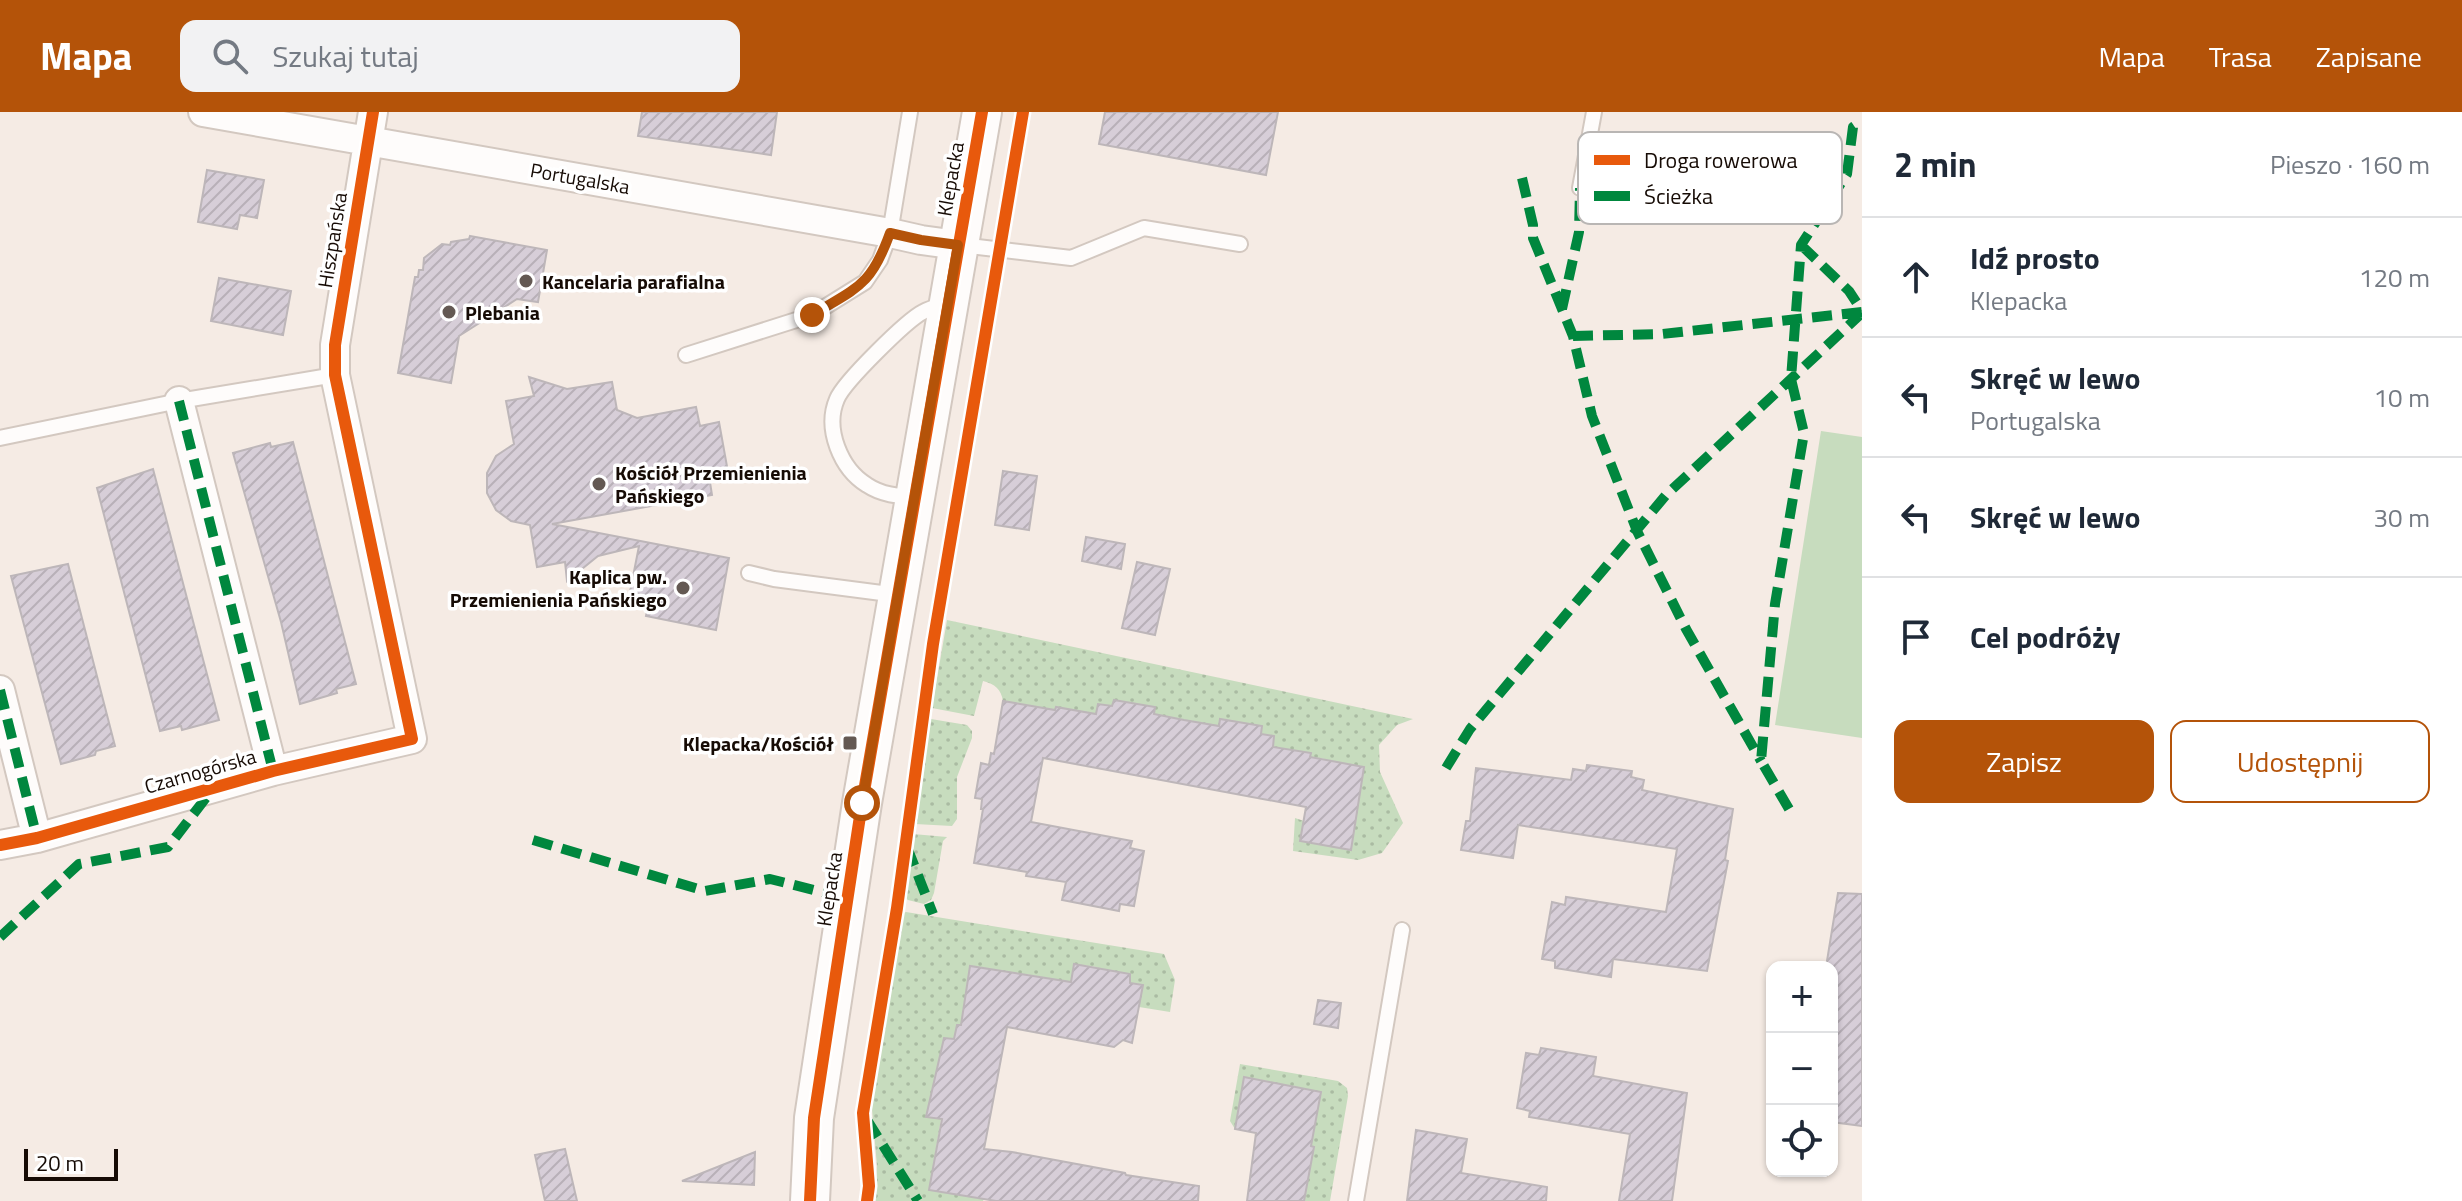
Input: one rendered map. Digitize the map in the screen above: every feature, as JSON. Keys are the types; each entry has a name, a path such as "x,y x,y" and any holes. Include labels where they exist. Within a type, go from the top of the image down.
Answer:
{"street":[{"name":"Portugalska","path":"203,112 958,245"},
{"name":"Hiszpańska","path":"373,112 335,345 335,375 412,739"},
{"name":"Klepacka","path":"810,1201 814,1118 860,819 982,112"},
{"path":"179,401 273,771"},
{"path":"0,690 37,838"},
{"name":"Czarnogórska","path":"0,845 37,838 273,771 412,739"}],"lane":[{"path":"686,355 812,315 865,282 880,260 890,233 910,112"},
{"path":"1590,132 1594,112"},
{"path":"958,245 1071,258 1144,228 1240,244"},
{"path":"915,497 890,495 867,486 849,469 837,448 833,424 837,399 857,371 921,313 948,303"},
{"path":"0,438 179,401 335,375"},
{"path":"749,573 898,595"},
{"path":"1356,1201 1402,930"}],"green space":[{"path":"1821,431 1862,437 1862,738 1775,725"},
{"path":"947,620 1413,719 1397,725 1379,745 1380,772 1403,823 1382,853 1358,860 1293,851 1295,818 1304,821 1300,841 1351,849 1364,767 1345,763 1324,767 1325,759 1310,757 1311,753 1273,747 1274,736 1261,734 1262,726 1221,719 1219,726 1204,724 1202,734 1154,714 1154,707 1114,700 1112,706 1098,704 1096,714 1057,707 1055,710 1003,701 997,688 983,681 974,716 932,708"},
{"path":"931,719 967,725 972,731 957,777 957,819 952,826 915,824"},
{"path":"913,834 947,837 943,841 934,893 931,900 924,904 902,895"},
{"path":"906,912 1164,954 1175,980 1170,1012 1139,1007 1143,986 1096,967 1074,964 1071,982 1025,974 1024,977 970,966 961,1025 957,1025 954,1039 944,1038 926,1116 941,1119 929,1190 983,1201 875,1201 877,1166 871,1098 899,915"},
{"path":"1240,1064 1338,1081 1347,1088 1330,1201 1304,1201 1314,1147 1267,1081 1244,1077 1235,1129 1230,1121"}],"building":[{"path":"642,112 777,112 771,155 638,136"},
{"path":"1105,112 1278,112 1266,175 1099,144"},
{"path":"207,170 264,180 257,218 240,215 237,229 198,222"},
{"name":"Plebania","path":"470,236 547,250 538,302 517,299 459,336 451,383 398,373 415,277 418,277 419,270 423,270 424,258 442,244 450,245"},
{"path":"219,278 291,291 283,335 211,321"},
{"name":"Kościół Przemienienia Pańskiego","path":"529,377 567,389 612,382 617,410 637,418 696,407 700,426 719,422 728,472 709,476 712,495 552,524 729,558 716,630 646,616 650,596 630,592 639,546 598,556 567,581 565,562 537,567 530,525 511,521 496,510 487,493 487,473 496,456 514,444 506,401 534,396"},
{"path":"293,442 356,684 300,704 281,622 233,453 270,443 271,447"},
{"path":"153,469 219,720 182,730 181,726 160,731 97,488"},
{"path":"1003,471 1037,476 1029,530 995,525"},
{"path":"1086,537 1125,544 1121,569 1082,561"},
{"path":"1137,562 1170,569 1155,635 1122,628"},
{"path":"68,564 115,746 61,764 11,576"},
{"path":"1114,700 1155,707 1154,714 1184,720 1219,726 1220,719 1262,726 1261,734 1274,736 1273,747 1364,767 1351,850 1300,841 1306,807 1043,758 1031,822 1132,841 1130,848 1144,851 1134,906 1120,904 1119,911 1062,900 1066,882 974,863 983,809 982,799 975,798 981,763 989,765 991,753 994,754 1003,701 1096,714 1098,704 1112,706"},
{"path":"1587,765 1632,771 1631,777 1644,780 1642,790 1733,809 1725,860 1728,861 1707,971 1613,959 1611,977 1555,968 1555,961 1542,959 1552,902 1565,905 1566,897 1666,912 1677,849 1518,825 1513,858 1461,850 1466,821 1470,821 1476,768 1571,780 1573,769 1586,771"},
{"path":"1838,893 1862,894 1862,1126 1838,1123 1838,961 1827,961"},
{"path":"1074,964 1130,974 1130,983 1143,985 1132,1043 1123,1040 1114,1047 1007,1027 984,1149 1199,1186 1198,1201 996,1201 929,1190 942,1119 926,1117 944,1038 954,1039 957,1025 961,1025 970,966 1071,982"},
{"path":"1318,1000 1341,1003 1338,1028 1314,1024"},
{"path":"1541,1048 1596,1057 1593,1076 1687,1093 1672,1201 1619,1201 1630,1134 1529,1117 1530,1111 1517,1108 1526,1053 1539,1055"},
{"path":"1244,1077 1321,1092 1304,1201 1247,1201 1256,1133 1235,1129"},
{"path":"1416,1130 1467,1139 1461,1173 1547,1187 1546,1201 1407,1201"},
{"path":"565,1149 577,1201 545,1201 535,1155"},
{"path":"755,1152 754,1185 682,1181"}],"marked path":[{"path":"1842,182 1847,174 1853,127 1862,121"},
{"path":"1522,178 1533,238 1573,336 1592,416 1637,531 1686,629 1761,761"},
{"path":"1562,309 1579,224"},
{"path":"1789,809 1761,761 1775,604 1804,433 1791,379 1801,245 1815,224"},
{"path":"1801,245 1849,291 1862,311"},
{"path":"1573,336 1662,334 1862,312"},
{"path":"1446,768 1470,729 1666,495 1862,313"},
{"path":"179,401 273,771"},
{"path":"0,690 37,838"},
{"path":"0,937 79,864 168,847 212,790"},
{"path":"533,840 705,891 770,879 826,893"},
{"path":"907,847 933,914"},
{"path":"867,1120 918,1201"}],"cycle path":[{"path":"0,845 37,838 273,771 412,739 335,375 335,345 373,112"},
{"path":"810,1201 814,1118 862,803 982,112"},
{"path":"867,1201 869,1186 863,1113 897,908 933,644 1023,112"}],"place":[{"name":"Kancelaria parafialna","path":"526,281"},
{"name":"Plebania","path":"449,312"},
{"name":"Kościół Przemienienia Pańskiego","path":"599,484"},
{"name":"Kaplica pw. Przemienienia Pańskiego","path":"683,588"},
{"name":"Klepacka/Kościół","path":"850,743"}],"route":[{"path":"812,315 865,282 880,260 890,233 958,245 862,803"}]}
